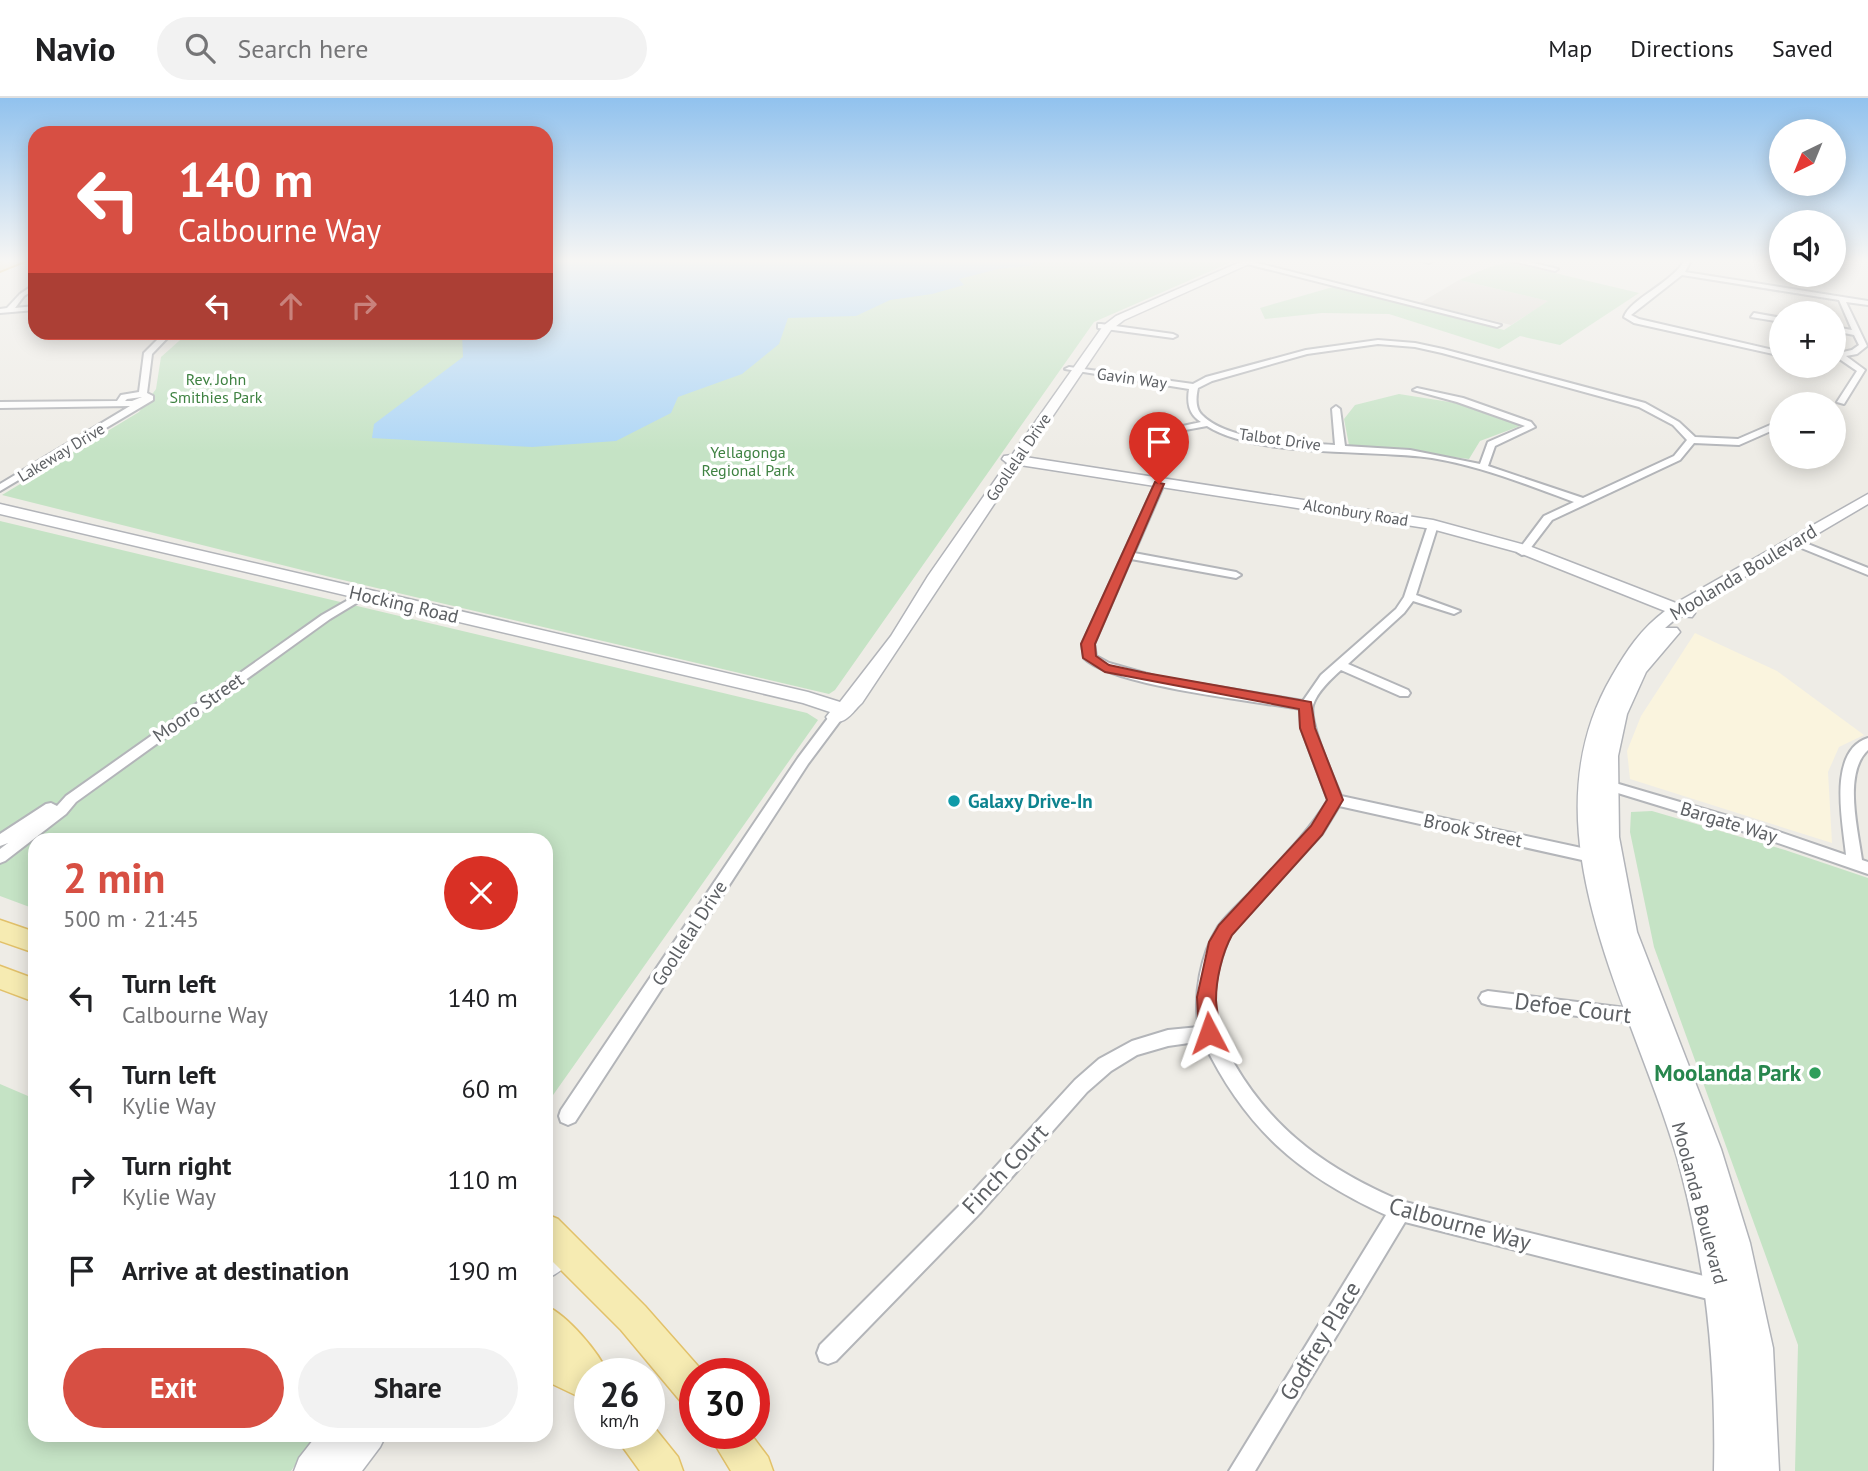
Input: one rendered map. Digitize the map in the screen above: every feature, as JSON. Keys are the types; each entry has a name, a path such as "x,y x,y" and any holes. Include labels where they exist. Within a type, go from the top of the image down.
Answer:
{"main road":[{"path":"0,930 28,940"},
{"path":"0,977 28,988"},
{"path":"553,1250 634,1318 679,1371"},
{"path":"553,1332 575,1358"},
{"path":"553,1365 574,1376"},
{"path":"647,1449 664,1471"},
{"path":"738,1449 754,1471"}],"street":[{"name":"Goollelal Drive","path":"568,1116 803,761 1073,369 1104,327 1109,324"},
{"path":"1651,324 1769,351"},
{"path":"1846,354 1861,349 1863,342 1854,324"},
{"path":"1104,327 1173,335"},
{"path":"1846,330 1858,332"},
{"path":"0,405 94,403 125,400 143,394 148,353 162,340"},
{"path":"1172,431 1207,423 1193,407 1191,398 1194,387 1209,379 1306,352 1363,343 1406,344 1443,351 1642,405 1670,419 1687,432 1692,440"},
{"path":"1846,361 1861,370 1846,394"},
{"name":"Gavin Way","path":"1073,369 1194,387"},
{"path":"1417,390 1460,400 1528,424 1531,428 1526,431 1491,444 1483,467"},
{"name":"Lakeway Drive","path":"1,489 119,416 143,394"},
{"name":"Lakeway Drive","path":"119,416 125,400"},
{"path":"1336,409 1340,446"},
{"name":"Talbot Drive","path":"1207,423 1257,439 1432,455 1483,467 1581,501"},
{"path":"1692,440 1739,442 1769,429"},
{"path":"1522,550 1548,519 1581,501 1677,458 1692,440"},
{"name":"Alconbury Road","path":"1011,462 1433,526 1522,550 1682,614"},
{"path":"1158,486 1088,644 1090,658 1096,664 1146,677 1306,706"},
{"name":"Moolanda Boulevard","path":"1732,1471 1734,1405 1731,1346 1723,1292 1695,1169 1602,858 1598,782 1608,756 1617,714 1639,670 1682,614 1868,498"},
{"name":"Hocking Road","path":"0,509 842,708"},
{"name":"Moolanda Boulevard","path":"1798,544 1868,509"},
{"path":"1335,800 1308,728 1306,706 1325,678 1400,611 1410,597 1433,526"},
{"path":"1798,544 1868,572"},
{"path":"1129,555 1236,575"},
{"name":"Mooro Street","path":"31,833 71,799 359,593"},
{"path":"1410,597 1454,611"},
{"path":"1340,665 1404,693"},
{"path":"1862,866 1846,786 1856,754 1868,742"},
{"name":"Bargate Way","path":"1598,782 1760,831 1862,866"},
{"name":"Mooro Street","path":"0,841 55,804 71,799"},
{"name":"Brook Street","path":"1335,800 1602,858"},
{"name":"Calbourne Way","path":"1335,800 1317,830 1225,930 1216,947 1206,997 1209,1033 1228,1071 1254,1109 1287,1144 1328,1175 1400,1211 1748,1299"},
{"name":"Mooro Street","path":"0,857 28,835"},
{"name":"Defoe Court","path":"1488,998 1649,1018"},
{"name":"Moolanda Boulevard","path":"1649,1018 1707,1149 1727,1212 1748,1299 1756,1348 1761,1471"},
{"name":"Finch Court","path":"828,1353 974,1205 1081,1086 1105,1065 1144,1046 1168,1038 1209,1033"},
{"name":"Godfrey Place","path":"1241,1471 1400,1211"},
{"path":"312,1471 334,1442"},
{"path":"340,1471 363,1442"}],"shaded area":[{"path":"1695,633 1777,671 1864,735 1839,747 1828,772 1832,843 1630,779 1627,751 1641,716"}],"green space":[{"name":"Yellagonga Regional Park","path":"553,324 1093,324 835,690 829,694 330,577 2,495 139,412 156,389 161,357 180,340 553,340"},
{"path":"1421,324 1480,324 1504,330 1513,324 1592,324 1560,345 1520,336 1499,349"},
{"path":"1399,394 1456,403 1516,421 1520,426 1480,441 1469,459 1349,445 1344,419 1355,405"},
{"path":"0,521 807,713 818,720 553,1095 553,833 28,833 28,906 0,896"},
{"name":"Moolanda Park","path":"1652,811 1785,850 1868,878 1868,1471 1795,1471 1798,1345 1654,947 1630,832 1631,812"},
{"path":"0,1084 28,1096 28,1442 311,1442 291,1471 0,1471"}],"water":[{"path":"553,324 786,324 779,344 742,374 678,397 671,413 616,441 532,447 372,438 374,424 463,357 462,340 553,340"}],"place":[{"name":"Galaxy Drive-In","path":"954,801"},
{"name":"Moolanda Park","path":"1815,1073"}],"route":[{"path":"1159,484 1088,644 1087,652 1090,658 1105,668 1306,706 1308,728 1335,800 1317,830 1225,930 1209,970 1206,997 1209,1033"}],"park label":[{"name":"Rev. John Smithies Park","path":"216,388"}]}
